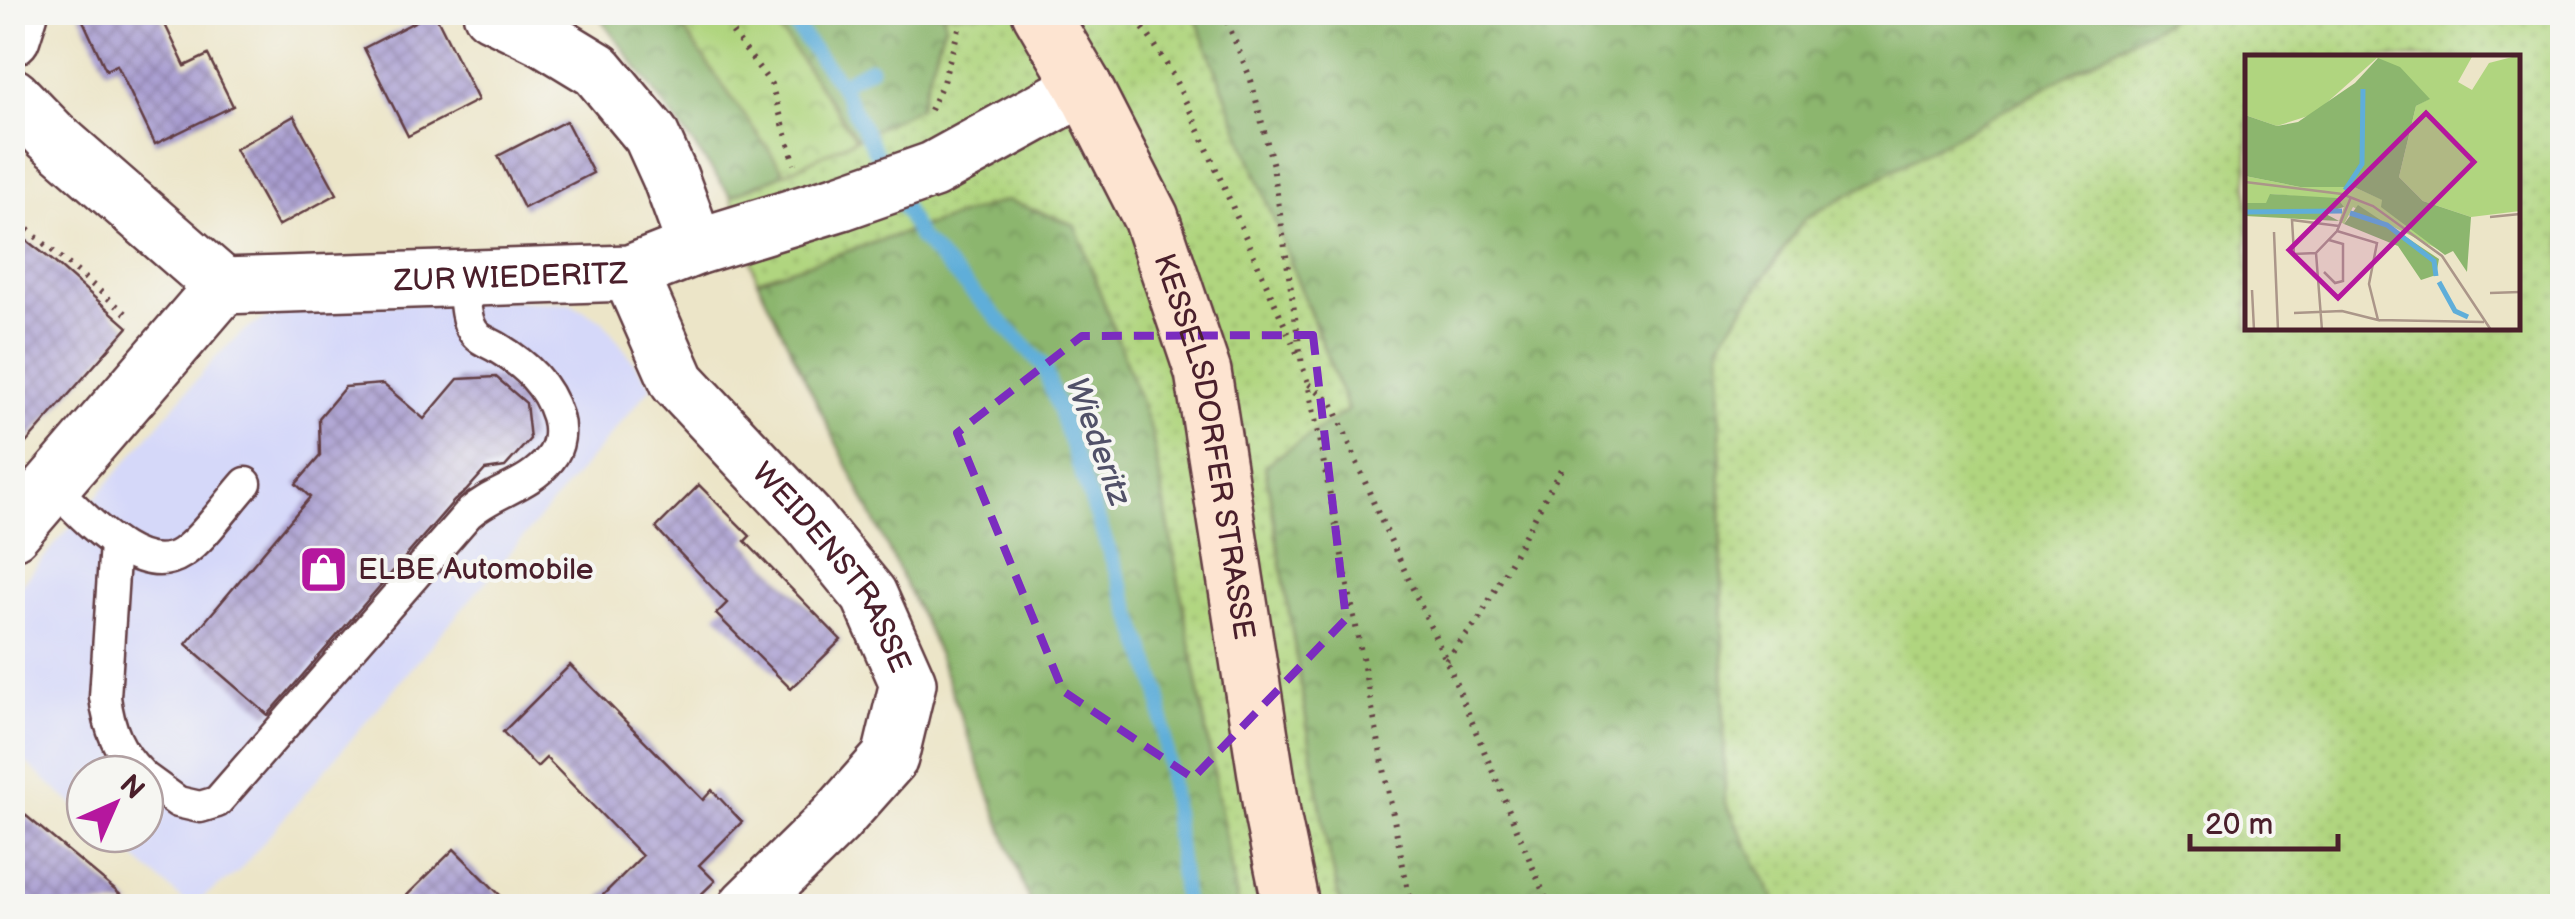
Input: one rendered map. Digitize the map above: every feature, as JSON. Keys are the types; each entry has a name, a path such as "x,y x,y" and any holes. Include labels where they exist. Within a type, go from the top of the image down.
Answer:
{"main road":[{"name":"KESSELSDORFER STRASSE","path":"1040,12 1084,87 1151,218 1202,372 1273,820 1291,906"}],"street":[{"path":"12,37 20,12"},
{"path":"491,12 596,70 650,136 696,247"},
{"name":"ZUR WIEDERITZ","path":"223,286 630,273 696,247 842,202 930,144 1084,87"},
{"path":"12,96 51,136 223,286 12,532"},
{"name":"WEIDENSTRASSE","path":"630,273 678,382 806,518 870,595 908,683 890,758 836,820 747,906"}],"lane":[{"path":"165,792 178,802 200,807 217,802 468,514 481,502 536,474 553,456 559,442 558,420 548,393 534,374 472,330 464,279"},
{"path":"52,486 115,543 139,557 155,560 172,559 186,550 246,483"},
{"path":"115,543 106,697 108,722 124,754"}],"path":[{"path":"930,144 964,12"},
{"path":"1130,12 1170,71 1198,129 1308,383 1410,906"},
{"path":"1224,12 1251,80 1273,166 1302,365"},
{"path":"720,16 772,84 788,142"},
{"path":"12,216 169,350"},
{"path":"1308,383 1332,402 1550,906"},
{"path":"1446,660 1478,621 1562,469"}],"highlighted area":[{"path":"1313,335 1346,619 1193,778 1063,691 957,433 1082,336"}],"shaded area":[{"path":"570,303 603,321 652,386 237,873 190,906 130,854 165,854 165,754 65,754 65,797 13,751 13,594 218,355 243,332 275,313 310,305"}],"green space":[{"path":"597,13 672,13 785,173 731,196"},
{"path":"672,13 768,13 856,139 785,173"},
{"path":"768,13 943,13 945,23 919,107 856,139"},
{"path":"943,13 1191,13 1197,21 1348,411 1265,465 1325,834 1341,906 1238,906 1151,430 1007,200 757,280 731,196 919,107 945,23"},
{"path":"1191,13 2180,13 1804,219 1719,344 1725,801 1778,906 1341,906 1325,834 1265,465 1348,410"},
{"path":"2180,13 2562,13 2562,906 1778,906 1725,801 1719,344 1804,219"},
{"path":"1007,200 1075,225 1151,430 1238,906 1031,906 932,639 757,280"}],"building":[{"path":"79,12 159,12 185,66 208,55 233,106 155,144 117,65 106,70"},
{"path":"434,12 478,100 408,136 364,48"},
{"path":"294,116 337,194 278,226 235,149"},
{"path":"566,121 593,173 524,208 498,156"},
{"path":"12,229 128,327 12,459"},
{"path":"496,377 526,403 530,439 505,467 485,470 454,501 268,715 186,644 310,497 296,484 320,456 319,418 345,387 383,384 424,419 458,379"},
{"path":"699,485 750,536 745,541 841,640 791,689 716,614 727,603 656,528"},
{"path":"570,665 703,800 712,790 742,822 699,865 715,881 689,906 592,906 642,856 546,758 537,767 503,732"},
{"path":"12,804 65,848 65,854 72,854 134,906 12,906"},
{"path":"454,849 511,906 396,906"}],"waterway":[{"name":"Wiederitz","path":"784,12 840,84 919,237 1043,365 1159,691 1185,906"},
{"path":"840,84 870,68"}],"place":[{"name":"ELBE Automobile","path":"323,569"}]}
